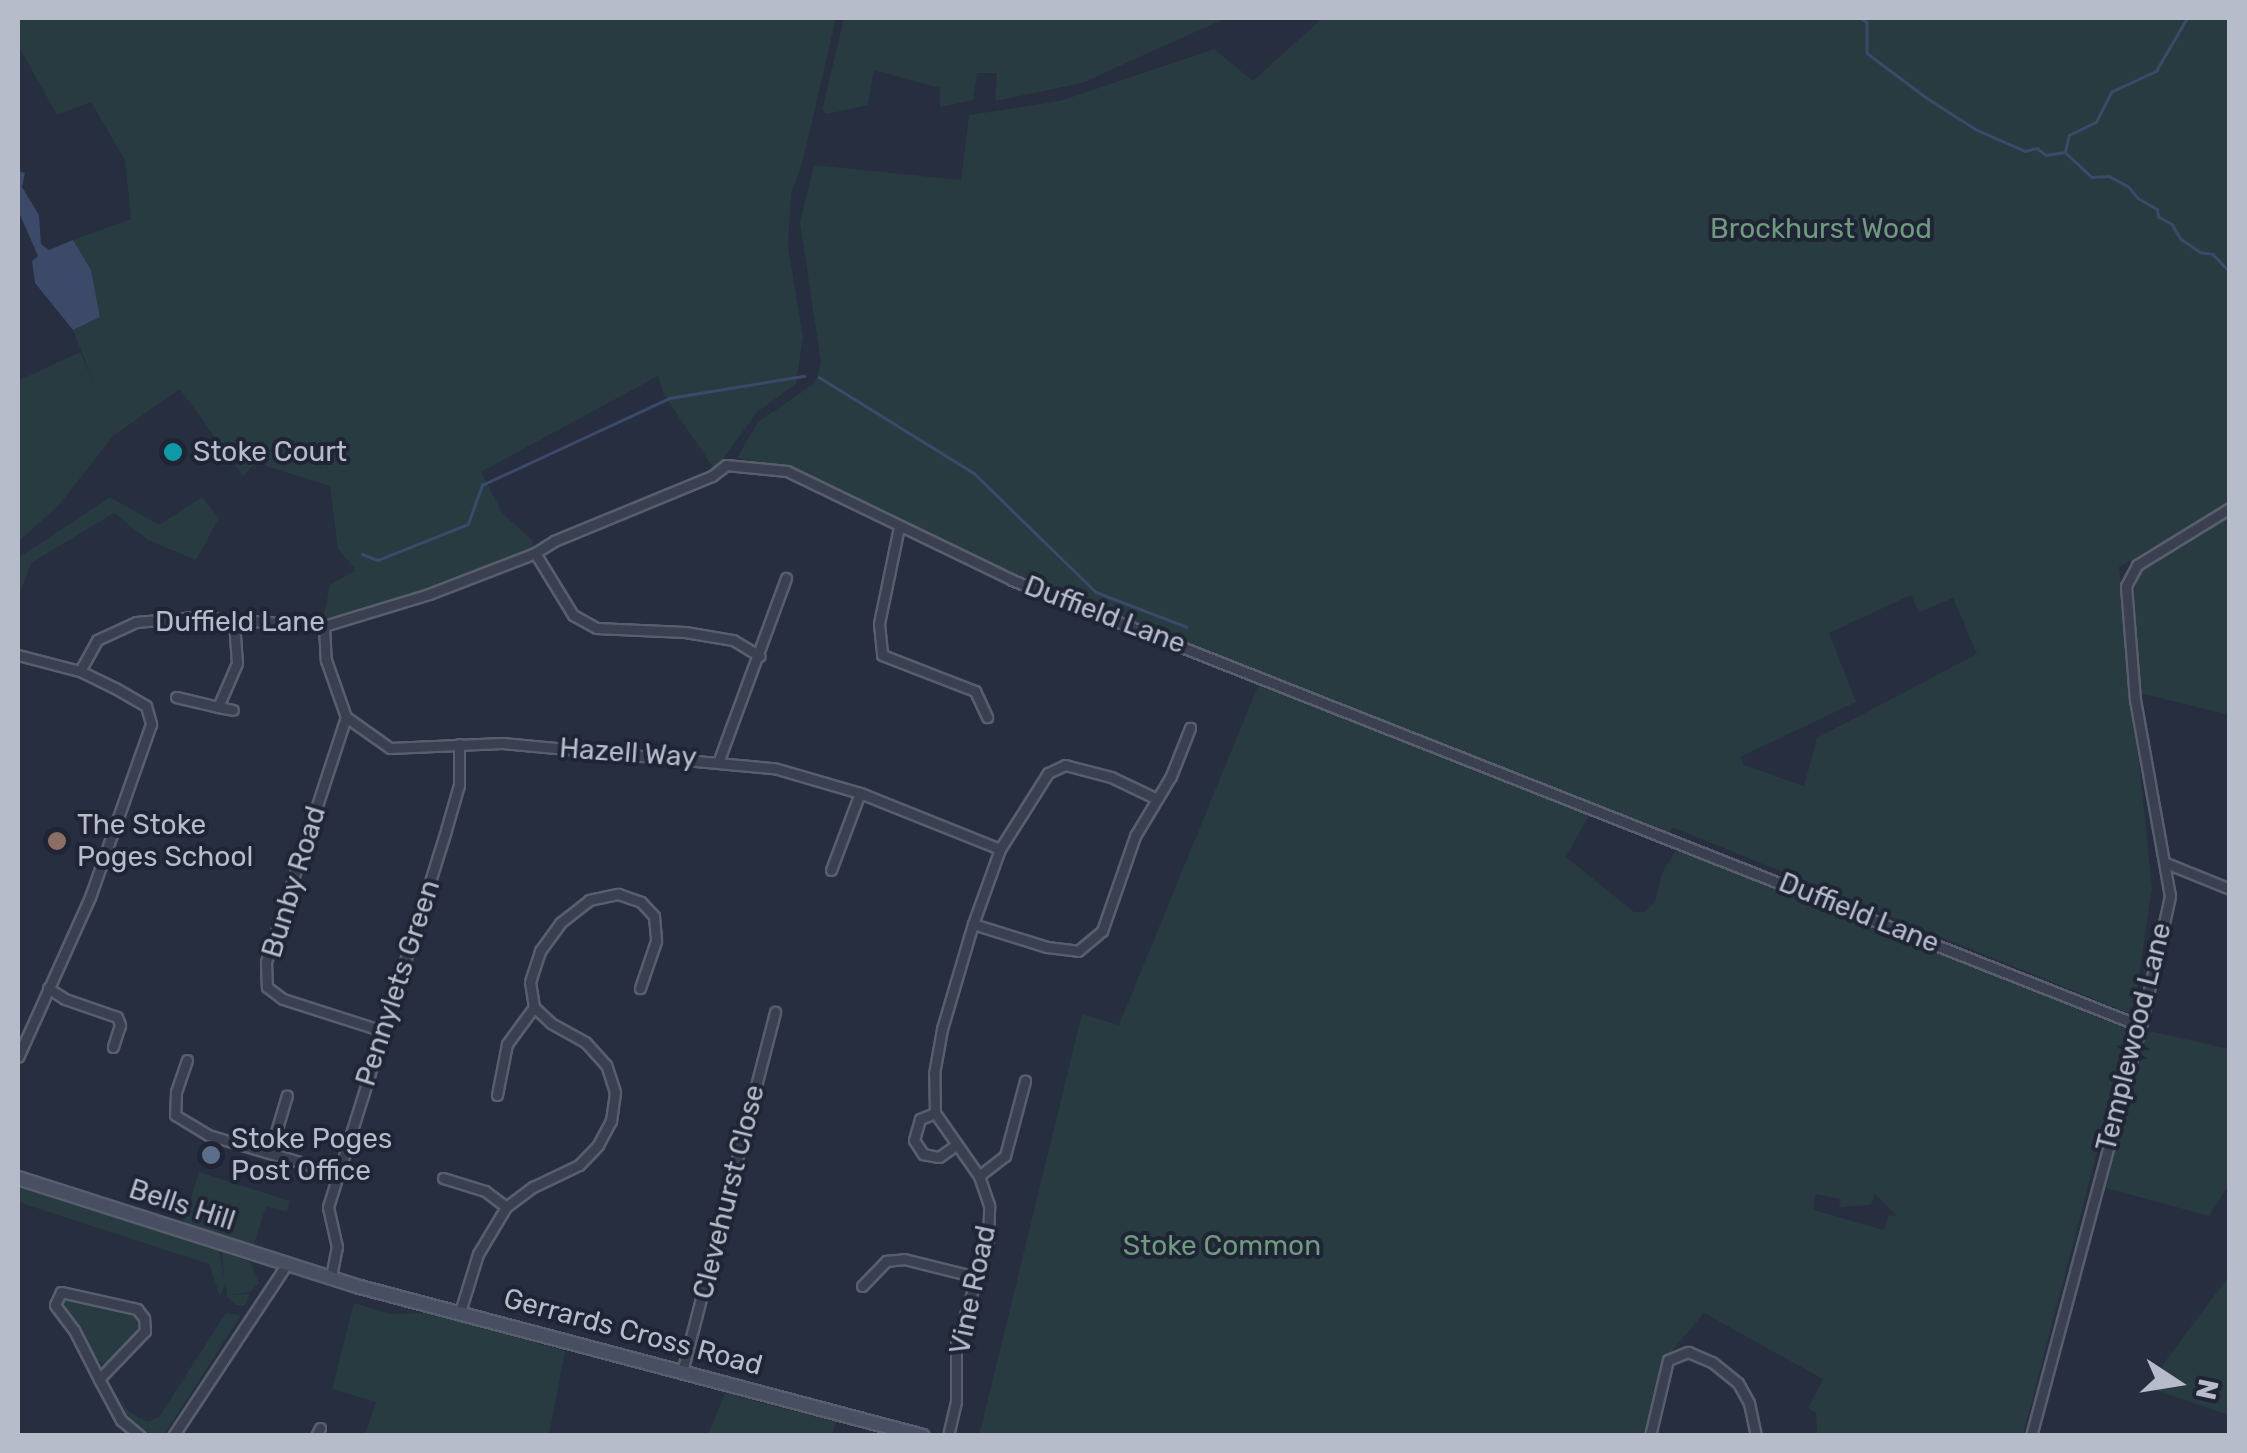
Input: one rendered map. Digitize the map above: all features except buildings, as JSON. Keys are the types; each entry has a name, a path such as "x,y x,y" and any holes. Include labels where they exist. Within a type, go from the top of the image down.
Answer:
{"main road":[{"name":"Bells Hill","path":"18,1178 331,1278"},
{"name":"Gerrards Cross Road","path":"331,1278 923,1436"}],"street":[{"name":"Duffield Lane","path":"80,671 97,640 136,622 196,617 324,626 429,594 536,553 554,541 712,476 726,465 788,471 1012,580 2140,1026"},
{"name":"Templewood Lane","path":"2031,1436 2140,1026 2170,896 2166,863 2153,822 2135,700 2126,586 2137,564 2230,508"},
{"path":"899,527 879,624 882,656 974,690 987,717"},
{"path":"536,553 572,616 596,628 686,632 734,640 760,656"},
{"path":"719,760 786,578"},
{"path":"218,707 237,663 234,622"},
{"path":"324,626 326,660 346,717"},
{"path":"18,655 80,671 146,706 152,724 90,898 18,1058"},
{"path":"176,697 233,710"},
{"name":"Hazell Way","path":"346,717 390,748 459,744 719,760 774,768 860,793 1000,849"},
{"name":"Bunby Road","path":"346,717 266,962 267,987 283,999 383,1031"},
{"path":"973,924 1047,947 1078,950 1102,931 1135,836 1170,776 1190,728"},
{"name":"Pennylets Green","path":"331,1278 337,1247 328,1207 459,785 459,744"},
{"path":"955,1146 939,1157 923,1154 914,1140 920,1118 935,1113 934,1074 942,1028 1000,849 1048,773 1065,765 1111,777 1155,798"},
{"path":"831,870 860,793"},
{"path":"2166,863 2230,890"},
{"path":"460,1312 478,1254 506,1207 533,1187 579,1164 598,1146 611,1121 616,1092 606,1065 586,1042 551,1024 534,1006 530,982 560,922 588,900 618,894 641,902 654,916 656,941 640,988"},
{"path":"48,988 65,999 118,1017 120,1025 113,1047"},
{"path":"497,1095 507,1044 534,1006"},
{"name":"Clevehurst Close","path":"682,1372 775,1012"},
{"path":"187,1060 176,1092 175,1115 208,1134 337,1172"},
{"path":"979,1176 1005,1156 1025,1081"},
{"path":"270,1152 288,1095"},
{"name":"Vine Road","path":"935,1113 979,1176 989,1205 988,1242 956,1343 956,1401 948,1436"},
{"path":"443,1178 485,1191 506,1207"},
{"path":"862,1286 886,1261 904,1258 976,1277"},
{"path":"173,1436 287,1264"},
{"path":"99,1379 145,1331 144,1318 136,1309 60,1292 54,1305 74,1330 99,1379 120,1420 140,1436"},
{"path":"1650,1436 1668,1360 1688,1352 1712,1362 1738,1384 1748,1403 1756,1436"}],"green space":[{"path":"18,18 836,18 803,160 791,194 788,246 803,336 796,384 757,412 715,470 664,395 658,376 481,472 503,514 532,540 535,549 429,592 323,621 330,585 356,570 338,549 330,486 266,466 262,457 243,476 180,389 113,436 59,505 18,542 18,381 80,352 94,384 73,330 100,317 91,271 73,240 131,219 125,160 91,102 57,115 18,45"},
{"path":"844,18 1226,18 1082,83 995,101 997,73 977,73 973,100 940,107 940,88 874,70 868,105 827,114 822,110"},
{"name":"Brockhurst Wood","path":"1317,18 2229,18 2229,502 2119,567 2152,888 2135,1002 2128,1013 1672,827 1669,834 1250,670 928,538 805,472 737,458 758,422 815,383 821,363 800,222 814,165 961,180 969,115 1060,101 1214,49 1253,81 1318,22","holes":["1911,595 1919,612 1953,598 1977,654 1817,738 1804,786 1744,765 1740,757 1856,702 1829,633"]},
{"path":"110,497 159,525 202,497 219,518 196,560 148,540 114,513 31,563 18,598 18,558"},
{"path":"2229,515 2229,715 2140,693 2133,605 2136,581 2145,564"},
{"name":"Stoke Common","path":"1260,681 1589,815 1566,857 1634,912 1644,912 1655,902 1662,873 1678,847 2129,1030 2023,1435 1817,1435 1816,1413 1808,1408 1823,1379 1704,1313 1666,1358 1643,1435 979,1436 1082,1014 1119,1025","holes":["1815,1194 1841,1199 1839,1207 1871,1205 1875,1194 1897,1216 1889,1215 1884,1230 1814,1210"]},
{"path":"2145,1030 2229,1049 2229,1185 2209,1216 2106,1188"},
{"path":"199,1172 290,1201 287,1212 266,1206 254,1245 183,1223"},
{"path":"18,1186 219,1251 224,1278 222,1252 250,1262 259,1283 250,1292 231,1295 250,1294 244,1306 236,1305 227,1297 226,1282 220,1296 209,1264 18,1202"},
{"path":"2229,1276 2229,1415 2146,1387"},
{"path":"69,1295 136,1314 142,1318 141,1332 105,1365 93,1357 64,1309 63,1298"},
{"path":"354,1303 390,1314 430,1313 565,1351 549,1435 365,1435 376,1402 332,1389"},
{"path":"226,1313 241,1315 164,1435 151,1435 126,1414 117,1393 128,1411 147,1422 159,1417"},
{"path":"725,1393 836,1422 832,1435 708,1435"}],"water":[{"path":"18,171 25,173 22,187 39,215 41,244 49,250 73,240 91,270 100,317 73,330 35,283 32,261 38,256 18,210"}],"waterway":[{"path":"1861,18 1867,22 1867,53 1927,98 1977,130 2025,151 2037,148 2046,155 2065,152 2092,177 2109,176 2128,186 2138,198 2157,209 2159,217 2172,224 2181,239 2200,252 2213,254 2230,272"},
{"path":"2065,152 2069,135 2096,122 2111,92 2156,71 2187,18"},
{"path":"362,554 378,560 468,524 482,485 669,398 804,376"},
{"path":"819,377 974,473 1096,592 1187,627"}],"place":[{"name":"Stoke Court","path":"173,452"},
{"name":"The Stoke Poges School","path":"57,841"},
{"name":"Stoke Poges Post Office","path":"211,1155"}]}
